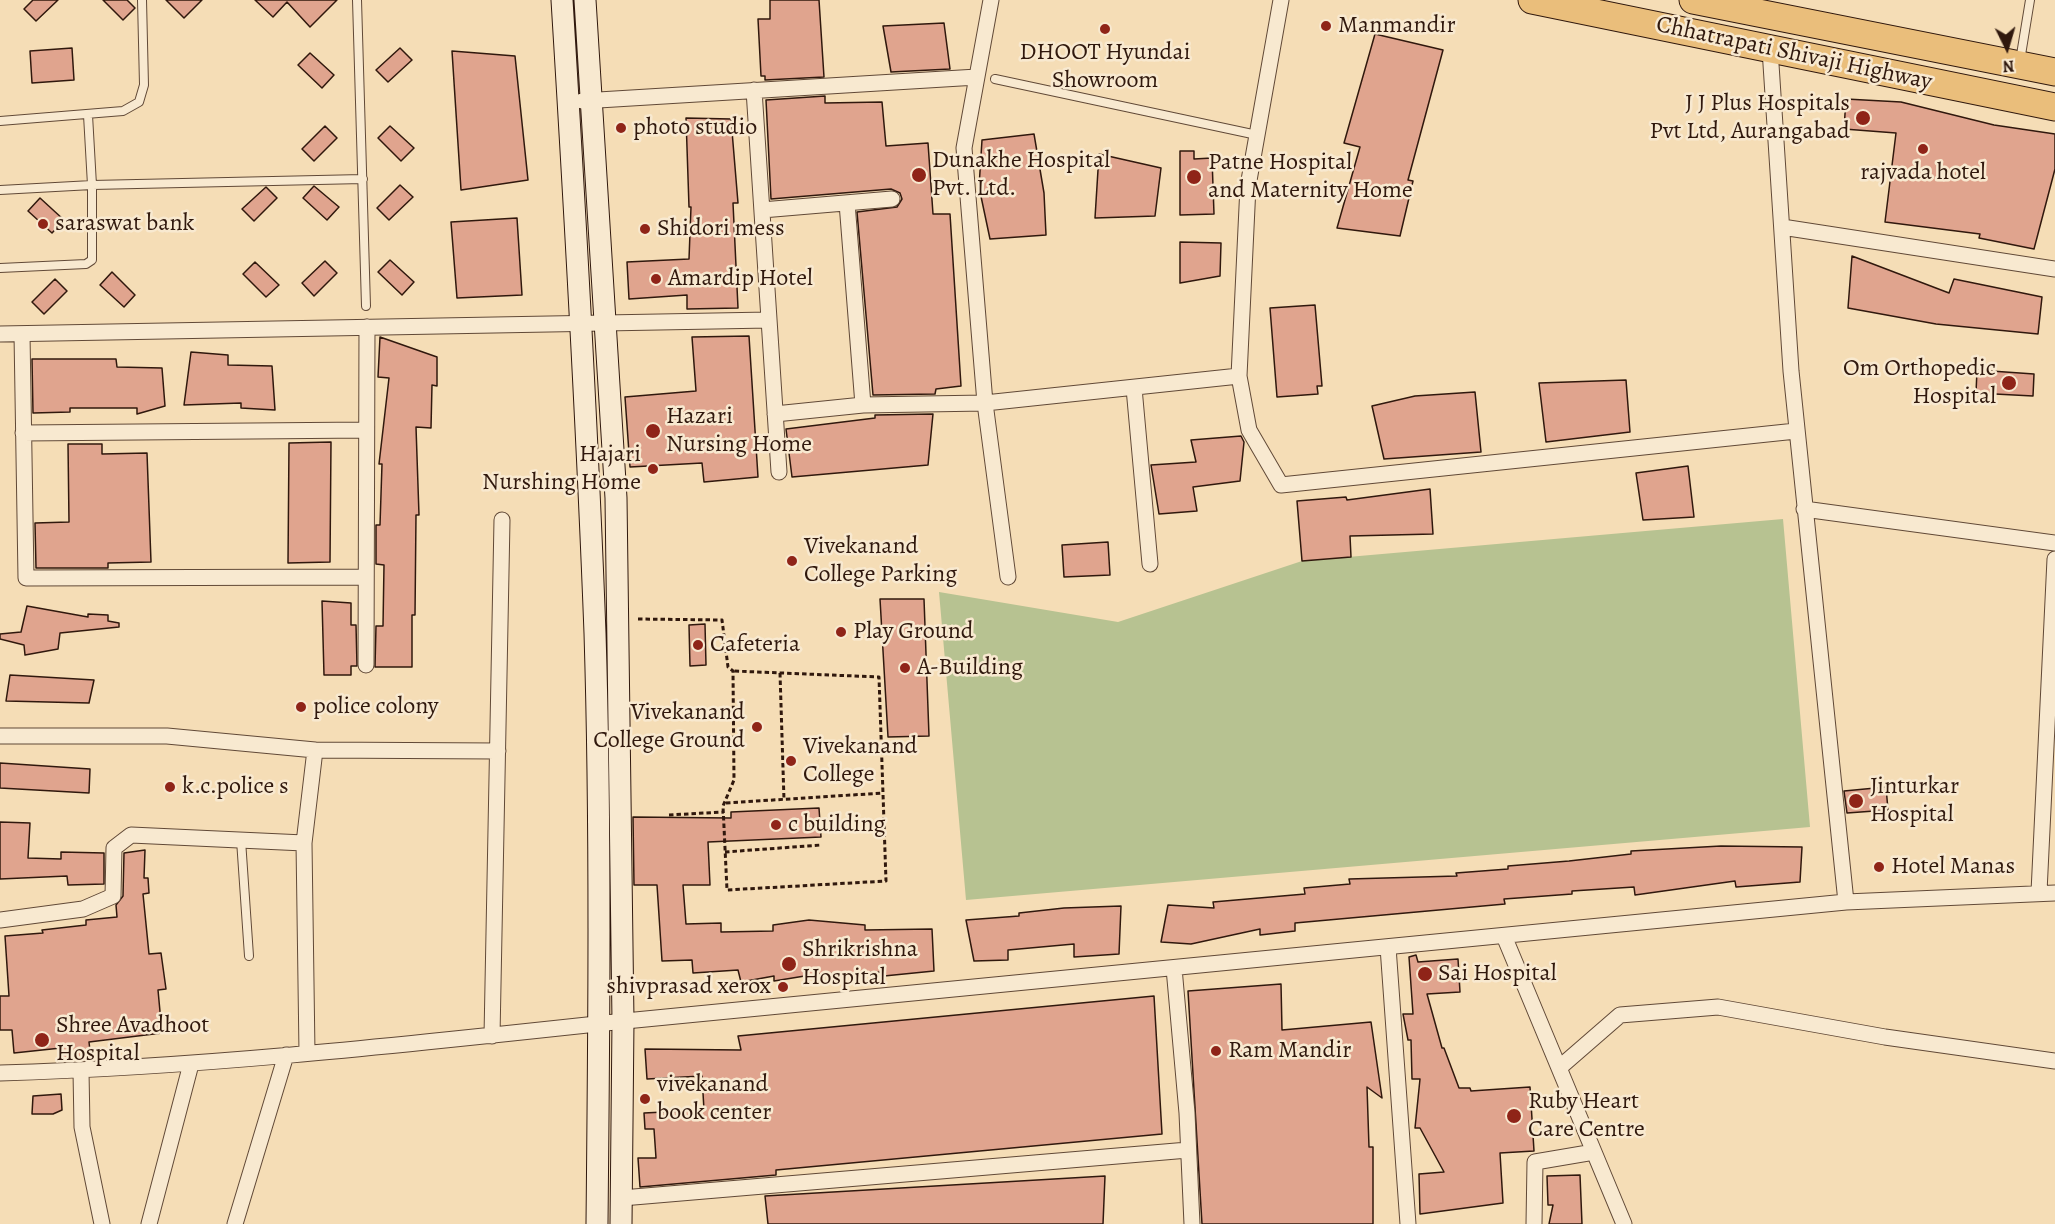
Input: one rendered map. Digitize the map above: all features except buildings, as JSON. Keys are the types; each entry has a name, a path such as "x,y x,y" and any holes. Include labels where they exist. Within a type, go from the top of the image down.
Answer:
{"highway":[{"name":"Chhatrapati Shivaji Highway","path":"1532,0 2055,107"},
{"name":"Chhatrapati Shivaji Highway","path":"1693,0 2055,72"}],"street":[{"path":"562,0 581,322 595,635 599,1023 597,1224"},
{"path":"585,0 616,498 623,1021 621,1224"},
{"path":"991,0 964,148 985,403 1008,577"},
{"path":"1281,0 1248,186 1239,376 1249,430 1281,485 1796,431"},
{"path":"1770,49 1796,431 1846,902"},
{"path":"568,102 977,77"},
{"path":"754,90 779,472"},
{"path":"762,210 891,199"},
{"path":"847,203 863,405"},
{"path":"1782,226 2055,269"},
{"path":"0,334 769,320"},
{"path":"366,665 367,327"},
{"path":"22,334 26,578 365,578"},
{"path":"775,414 863,405 985,403 1239,376"},
{"path":"1134,387 1150,564"},
{"path":"23,433 366,430"},
{"path":"1804,510 2055,543"},
{"path":"492,1036 502,520"},
{"path":"2039,892 2055,559"},
{"path":"0,736 168,735 315,750 498,751"},
{"path":"307,1053 304,843 315,750"},
{"path":"0,920 83,909 113,896 114,848 131,835 304,843"},
{"path":"0,1073 192,1064 1846,902 2055,893"},
{"path":"1504,936 1624,1224"},
{"path":"1388,947 1408,1224"},
{"path":"1174,968 1192,1224"},
{"path":"1559,1068 1620,1015 1718,1007 1886,1037 2055,1061"},
{"path":"234,1224 286,1055"},
{"path":"149,1224 192,1064"},
{"path":"81,1071 82,1127 102,1224"},
{"path":"622,1198 1188,1150"},
{"path":"1534,1224 1535,1162 1594,1152"}],"lane":[{"path":"0,121 123,111 139,102 144,85 142,0"},
{"path":"357,0 366,306"},
{"path":"2020,65 2030,0"},
{"path":"995,79 1257,135"},
{"path":"0,268 86,264 92,260 92,185 88,115"},
{"path":"0,190 92,185 363,179"},
{"path":"241,840 249,956"}],"path":[{"path":"619,619 722,620 728,667 733,671 879,677 886,881 727,890 724,812 734,780 733,671"},
{"path":"780,673 784,800"},
{"path":"725,804 883,794"},
{"path":"669,815 724,812"},
{"path":"725,852 821,845"}],"green space":[{"path":"1783,519 1810,827 966,900 939,592 1118,622 1302,561"}],"place":[{"name":"Manmandir","path":"1326,26"},
{"name":"DHOOT Hyundai Showroom","path":"1105,29"},
{"name":"J J Plus Hospitals Pvt Ltd, Aurangabad","path":"1863,118"},
{"name":"photo studio","path":"621,128"},
{"name":"rajvada hotel","path":"1923,149"},
{"name":"Dunakhe Hospital Pvt. Ltd.","path":"919,175"},
{"name":"Patne Hospital and Maternity Home","path":"1194,177"},
{"name":"saraswat bank","path":"43,224"},
{"name":"Shidori mess","path":"645,229"},
{"name":"Amardip Hotel","path":"656,279"},
{"name":"Om Orthopedic Hospital","path":"2009,383"},
{"name":"Hazari Nursing Home","path":"653,431"},
{"name":"Hajari Nurshing Home","path":"653,469"},
{"name":"Vivekanand College Parking","path":"792,561"},
{"name":"Play Ground","path":"841,632"},
{"name":"Cafeteria","path":"698,645"},
{"name":"A-Building","path":"905,668"},
{"name":"police colony","path":"301,707"},
{"name":"Vivekanand College Ground","path":"757,727"},
{"name":"Vivekanand College","path":"791,761"},
{"name":"k.c.police s","path":"170,787"},
{"name":"Jinturkar Hospital","path":"1856,801"},
{"name":"c building","path":"776,825"},
{"name":"Hotel Manas","path":"1879,867"},
{"name":"Shrikrishna Hospital","path":"789,964"},
{"name":"Sai Hospital","path":"1425,974"},
{"name":"shivprasad xerox","path":"783,987"},
{"name":"Shree Avadhoot Hospital","path":"42,1040"},
{"name":"Ram Mandir","path":"1216,1051"},
{"name":"vivekanand book center","path":"645,1099"},
{"name":"Ruby Heart Care Centre","path":"1514,1116"}]}
